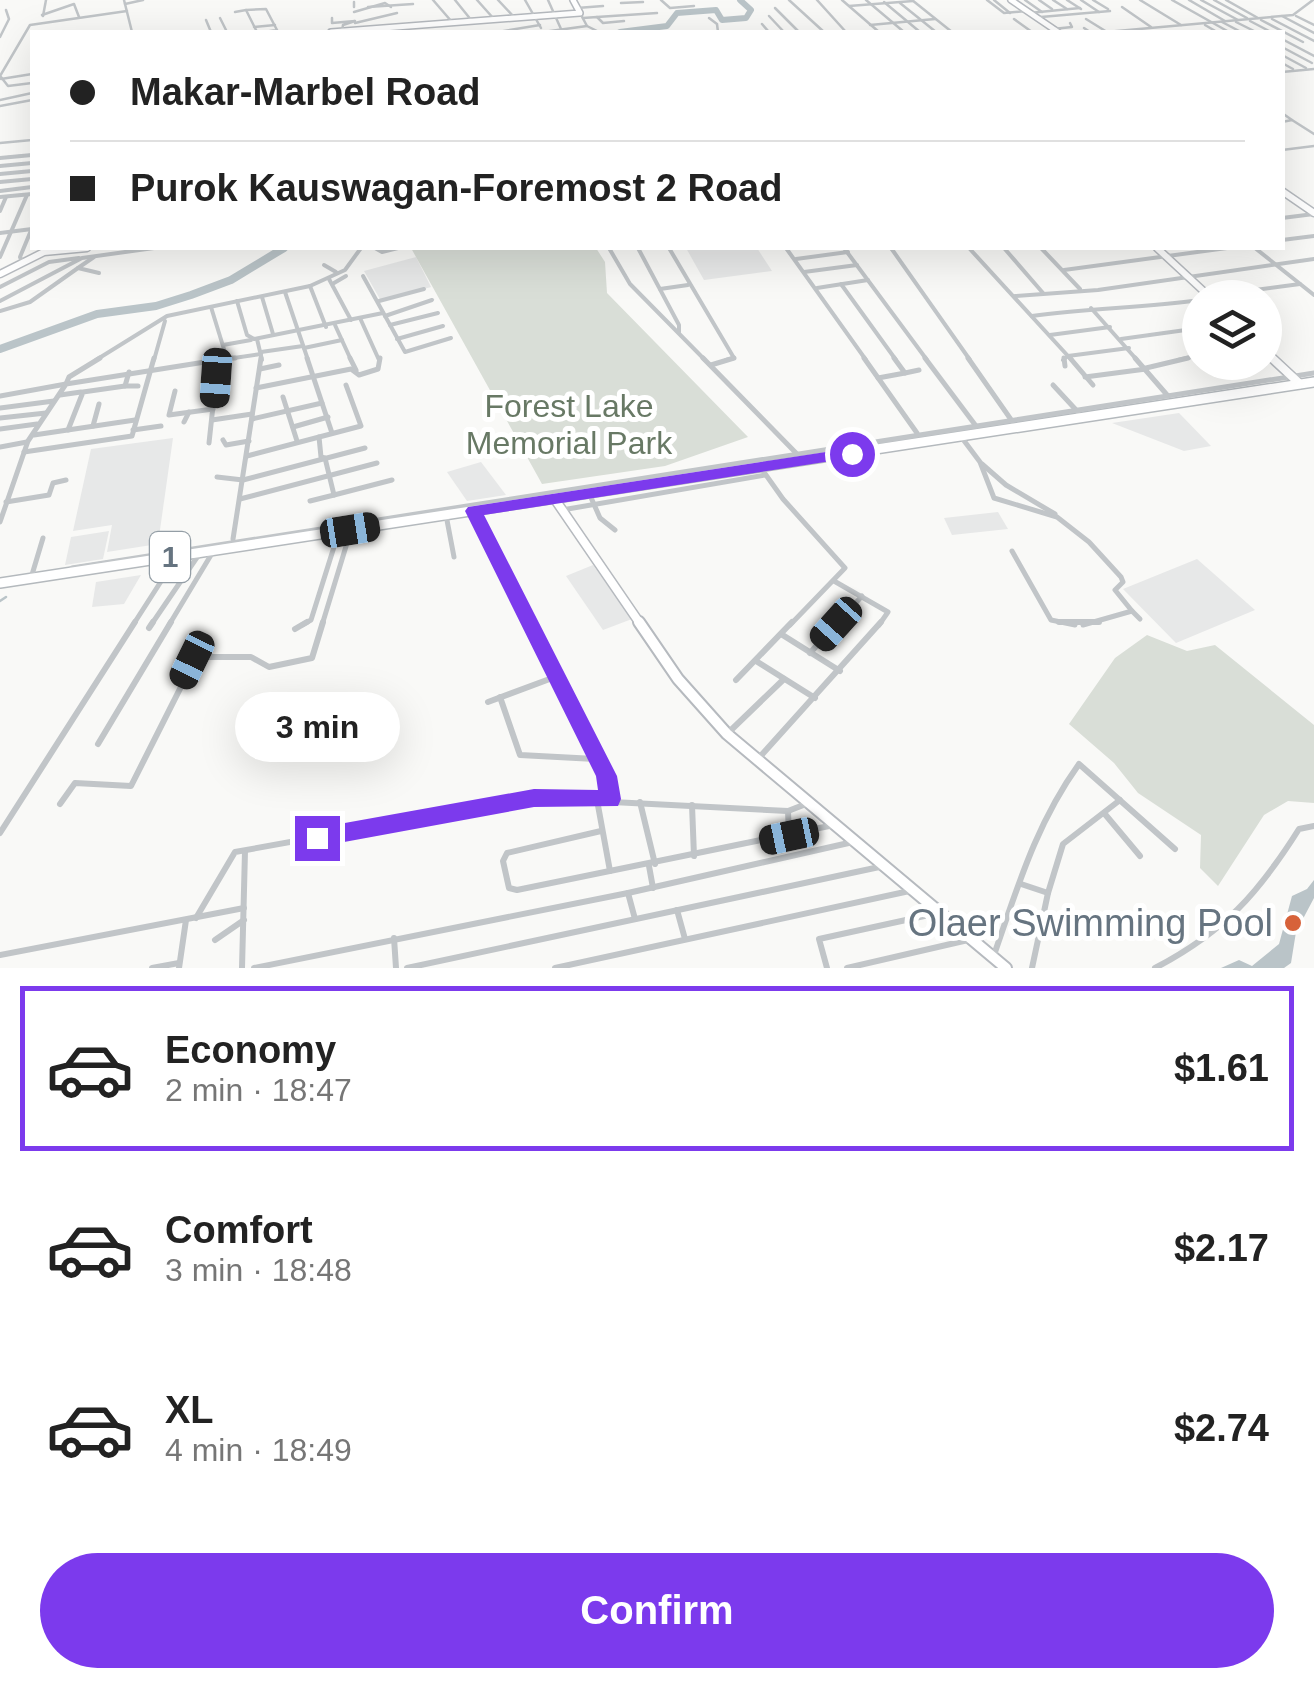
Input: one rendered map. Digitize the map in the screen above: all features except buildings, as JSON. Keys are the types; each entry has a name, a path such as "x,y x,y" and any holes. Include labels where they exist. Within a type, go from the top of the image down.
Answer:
{"main road":[{"name":"1","path":"0,583 208,551 232,543 554,498 591,498 763,471 799,457 920,438 960,436 979,429 1296,380 1314,382"}],"street":[{"path":"44,22 46,0"},
{"path":"132,30 125,2 143,0"},
{"path":"433,0 452,22"},
{"path":"455,0 472,21"},
{"path":"477,0 498,30"},
{"path":"498,0 515,18"},
{"path":"526,0 542,30"},
{"path":"548,0 561,29"},
{"path":"573,0 587,26"},
{"path":"598,0 610,16"},
{"path":"662,0 670,8 694,6"},
{"path":"790,1 800,0"},
{"path":"817,0 844,30"},
{"path":"842,0 876,30"},
{"path":"853,0 859,5"},
{"path":"866,0 901,30"},
{"path":"849,6 912,0 949,30"},
{"path":"987,0 1003,12 1087,16 1110,11 1093,0"},
{"path":"994,0 1010,12"},
{"path":"1010,0 1054,30"},
{"path":"1025,0 1042,15"},
{"path":"1039,0 1055,11"},
{"path":"1053,0 1068,10"},
{"path":"1067,0 1104,30"},
{"path":"1081,0 1099,12"},
{"path":"1140,0 1189,30"},
{"path":"1172,0 1225,30"},
{"path":"1189,0 1238,30"},
{"path":"1202,0 1252,30"},
{"path":"1214,0 1267,30"},
{"path":"1226,0 1280,30"},
{"path":"1122,8 1155,30 1168,30 1293,15 1314,0"},
{"path":"622,4 642,1 645,8 635,14"},
{"path":"790,1 822,30"},
{"path":"898,1 933,30"},
{"path":"884,2 917,30"},
{"path":"355,22 354,5 387,3 391,8 413,4"},
{"path":"42,15 74,4 79,17"},
{"path":"394,30 554,16 603,6"},
{"path":"776,8 797,30"},
{"path":"1042,15 1080,8"},
{"path":"235,12 266,9 274,25 266,30"},
{"path":"0,36 9,17 6,10"},
{"path":"246,10 255,30"},
{"path":"1,77 30,26 127,11"},
{"path":"344,30 343,26 355,22 397,13"},
{"path":"580,13 597,17 656,14"},
{"path":"1293,15 1314,25"},
{"path":"769,16 782,30"},
{"path":"1282,16 1314,33"},
{"path":"597,17 601,23 624,21"},
{"path":"220,18 226,30"},
{"path":"332,18 332,22 355,22"},
{"path":"709,18 718,30"},
{"path":"870,25 934,18"},
{"path":"1270,18 1314,41"},
{"path":"1014,19 1029,30"},
{"path":"206,20 210,30"},
{"path":"1059,30 1072,27 1070,23"},
{"path":"762,24 767,30"},
{"path":"880,24 886,30"},
{"path":"1202,24 1212,30"},
{"path":"511,30 540,25"},
{"path":"1191,25 1200,30"},
{"path":"416,26 419,30"},
{"path":"555,30 587,26 595,30"},
{"path":"1100,28 1114,26"},
{"path":"253,27 262,30"},
{"path":"1285,33 1303,42"},
{"path":"1285,43 1314,41"},
{"path":"1291,43 1314,53"},
{"path":"1285,45 1313,63"},
{"path":"1285,57 1312,70"},
{"path":"0,61 10,60"},
{"path":"1299,64 1313,63"},
{"path":"1285,65 1296,71"},
{"path":"1285,72 1312,70"},
{"path":"1,77 30,74"},
{"path":"1,77 8,86 30,83"},
{"path":"0,103 30,95"},
{"path":"0,103 30,100"},
{"path":"1285,115 1314,134"},
{"path":"1285,121 1292,120"},
{"path":"0,143 30,140"},
{"path":"1285,150 1314,146"},
{"path":"0,158 30,154"},
{"path":"0,166 30,163"},
{"path":"0,174 30,171"},
{"path":"0,182 30,179"},
{"path":"2,195 30,188"},
{"path":"1285,194 1314,213"},
{"path":"0,257 30,195 2,195"},
{"path":"0,212 2,195"},
{"path":"1285,218 1314,213"},
{"path":"0,232 30,229"},
{"path":"24,262 20,257 30,234"},
{"path":"1285,240 1314,236"},
{"path":"2,272 45,250"},
{"path":"0,287 49,262 138,250"},
{"path":"332,281 359,250"},
{"path":"610,250 630,284 799,457"},
{"path":"639,250 680,325 679,332"},
{"path":"671,250 688,285 734,356 711,365"},
{"path":"787,250 920,438 979,429 846,250 794,259"},
{"path":"892,250 1014,424"},
{"path":"971,250 1093,384"},
{"path":"1006,250 1042,293"},
{"path":"1045,250 1080,288"},
{"path":"1158,250 1191,280"},
{"path":"1064,270 1212,250"},
{"path":"1258,250 1314,296"},
{"path":"0,312 30,302 97,255"},
{"path":"0,301 82,258"},
{"path":"1014,296 1080,288 1098,290 1314,259"},
{"path":"804,272 857,264"},
{"path":"324,265 339,273"},
{"path":"78,268 98,274"},
{"path":"314,276 313,285 326,327"},
{"path":"0,522 28,441 69,377 167,316 346,276"},
{"path":"364,276 405,352 451,338"},
{"path":"815,288 868,280"},
{"path":"332,281 351,320"},
{"path":"840,284 905,373"},
{"path":"660,289 688,285"},
{"path":"1282,288 1314,285"},
{"path":"378,302 424,289"},
{"path":"285,292 332,433"},
{"path":"262,297 273,334"},
{"path":"223,345 326,327 432,300"},
{"path":"232,543 261,353 255,339 246,335 238,301"},
{"path":"1032,316 1104,306 1130,310 1182,303"},
{"path":"211,307 227,359 342,340"},
{"path":"1091,308 1171,400"},
{"path":"390,326 438,314"},
{"path":"335,325 359,375 374,371 380,361 360,318"},
{"path":"24,452 132,436 165,320"},
{"path":"397,339 442,326"},
{"path":"1050,335 1110,327"},
{"path":"1121,338 1182,330"},
{"path":"128,341 137,342"},
{"path":"1064,366 1062,360 1068,356 1129,348"},
{"path":"0,396 200,359 215,374 210,443"},
{"path":"1085,377 1182,359"},
{"path":"260,369 280,365"},
{"path":"1282,367 1296,380 1314,374"},
{"path":"256,388 356,370"},
{"path":"878,378 919,370"},
{"path":"125,386 129,372"},
{"path":"247,456 361,426 346,385"},
{"path":"1053,385 1080,414"},
{"path":"60,395 138,386"},
{"path":"175,391 169,415 214,409"},
{"path":"68,430 83,392"},
{"path":"283,396 298,443"},
{"path":"0,408 54,401"},
{"path":"212,420 288,412 322,403"},
{"path":"93,426 99,404"},
{"path":"184,422 189,412"},
{"path":"0,418 46,413"},
{"path":"293,427 328,418"},
{"path":"34,435 136,420"},
{"path":"0,429 38,424"},
{"path":"133,430 162,426"},
{"path":"960,436 980,462 1006,485 1033,498 1089,542 1121,576 1123,582 1116,590 1140,619"},
{"path":"319,437 321,457 325,458 334,495"},
{"path":"223,440 224,445 249,441"},
{"path":"0,446 28,441"},
{"path":"217,477 224,481 243,480 365,448"},
{"path":"43,538 31,576 799,457"},
{"path":"980,462 991,494 1057,517"},
{"path":"238,500 377,463"},
{"path":"736,680 834,581 844,565 763,471"},
{"path":"6,502 49,495 53,482 66,480"},
{"path":"310,501 392,480"},
{"path":"554,498 678,679 727,734 806,804 887,865 999,965 1033,842 1051,803 1080,764 1175,849"},
{"path":"562,510 591,498 604,524 615,530"},
{"path":"1021,507 1033,498"},
{"path":"474,511 610,785 610,799"},
{"path":"446,515 454,557"},
{"path":"295,628 310,620 345,530"},
{"path":"60,804 75,783 130,788 194,658 252,657 269,667 312,658 345,530"},
{"path":"148,628 187,567 208,551"},
{"path":"98,744 208,551"},
{"path":"1012,551 1051,620 1075,626 1095,624 1132,611"},
{"path":"0,833 178,555"},
{"path":"756,761 840,671 888,612 834,581"},
{"path":"810,653 862,596"},
{"path":"781,634 840,671"},
{"path":"756,660 815,698"},
{"path":"488,702 556,677"},
{"path":"727,734 784,679"},
{"path":"500,697 520,755 596,759"},
{"path":"152,968 179,965 191,919 232,854 245,850 534,798 788,811 806,804"},
{"path":"596,799 610,871"},
{"path":"1032,968 1059,850 1120,800"},
{"path":"640,802 653,888"},
{"path":"692,805 694,856"},
{"path":"788,811 789,836"},
{"path":"1104,813 1140,856"},
{"path":"601,830 507,853 503,858 506,882 513,891 835,824"},
{"path":"1155,968 1209,940 1247,907 1277,868 1299,829 1314,826"},
{"path":"254,968 653,888 837,849 856,841"},
{"path":"242,968 245,850"},
{"path":"407,968 887,865"},
{"path":"1021,884 1048,893"},
{"path":"556,968 915,890"},
{"path":"628,893 635,919"},
{"path":"0,955 244,908"},
{"path":"677,910 686,939"},
{"path":"827,968 819,939 938,913"},
{"path":"215,940 244,920"},
{"path":"394,938 396,968"},
{"path":"847,968 971,939"}],"shaded area":[{"path":"687,250 758,250 772,271 704,280"},
{"path":"416,257 431,287 381,301 364,271"},
{"path":"1179,413 1211,446 1184,451 1112,423"},
{"path":"173,438 158,544 107,552 112,525 73,531 91,449"},
{"path":"481,462 506,495 467,501 447,472"},
{"path":"998,512 1008,529 952,535 944,518"},
{"path":"109,531 103,559 65,565 71,537"},
{"path":"1197,559 1255,610 1176,643 1123,589"},
{"path":"593,565 632,619 603,630 566,576"},
{"path":"141,575 124,604 92,607 96,582"},
{"name":"Olaer Swimming Pool","path":"1314,880 1314,898 1296,932 1291,963 1284,968 1221,968 1239,960 1252,966 1279,944 1292,896 1307,889"}],"green space":[{"name":"Forest Lake Memorial Park","path":"412,250 597,250 605,262 607,293 748,437 665,466 542,484"},
{"path":"1147,635 1187,651 1215,645 1314,725 1314,803 1288,801 1264,815 1218,886 1200,868 1201,835 1138,793 1114,763 1069,724 1115,658"}],"waterway":[{"path":"636,30 667,26 677,13 716,10 722,20 746,18 751,10 740,0"},
{"path":"0,349 97,314 156,306 191,295 231,280 281,250"},
{"path":"0,601 6,597"}],"place":[{"name":"Olaer Swimming Pool","path":"1293,923"}],"route":[{"path":"317,838 534,798 610,799 606,776 474,511 852,454"}]}
